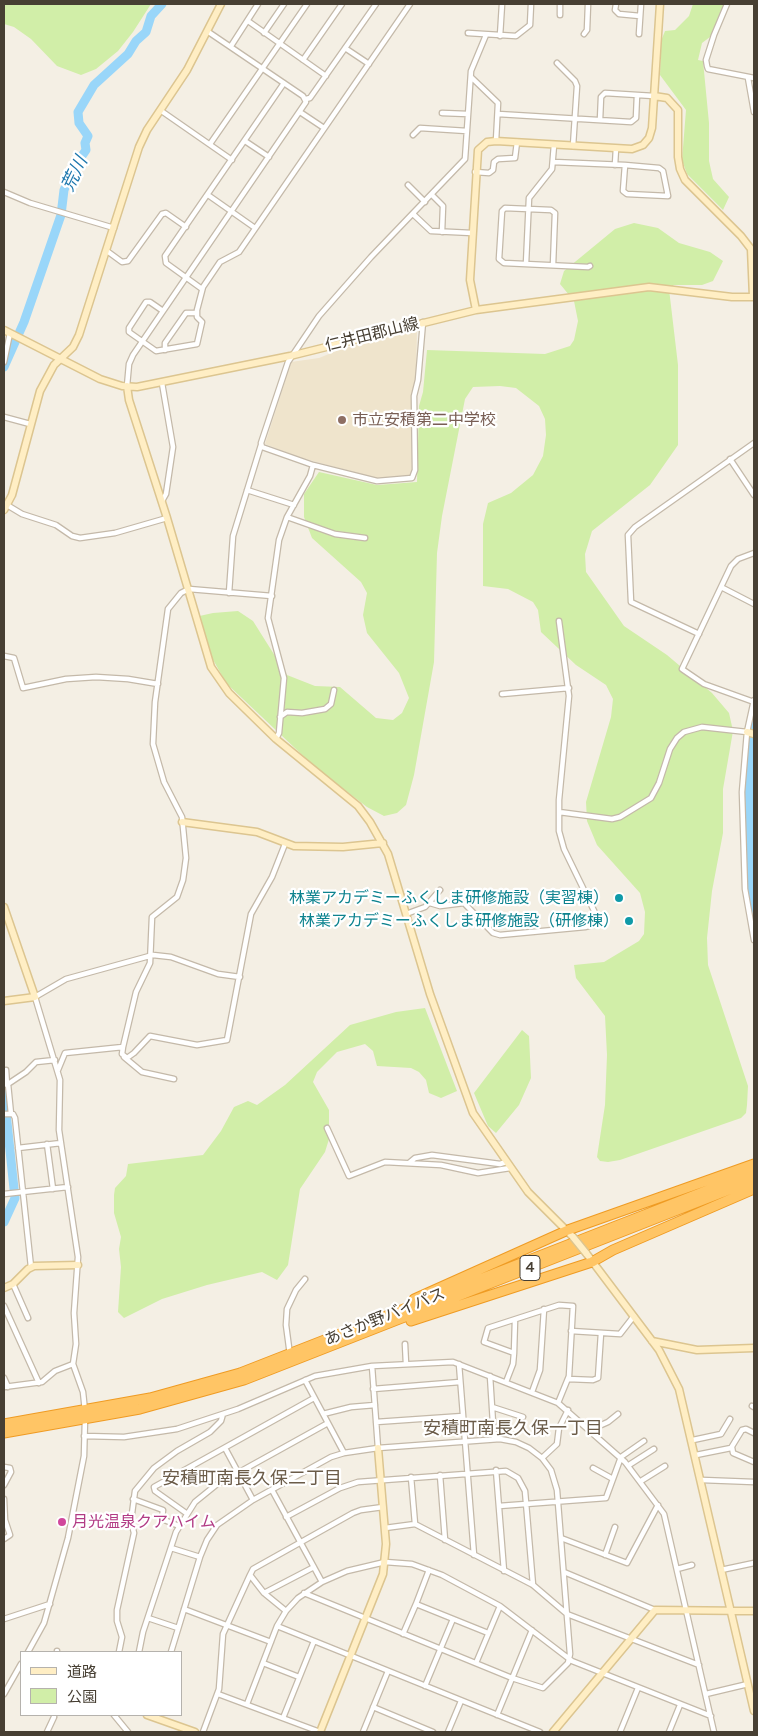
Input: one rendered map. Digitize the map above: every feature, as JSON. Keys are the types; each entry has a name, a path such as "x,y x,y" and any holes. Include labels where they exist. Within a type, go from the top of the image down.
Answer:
{"highway":[{"path":"352,1331 423,1295 570,1233 754,1164"},
{"name":"あさか野バイパス","path":"4,1432 54,1424 184,1390 240,1373 352,1331 754,1172"},
{"name":"あさか野バイパス","path":"4,1424 41,1418 140,1409 198,1394 307,1356 754,1180"},
{"path":"307,1356 592,1262 621,1247 754,1189"},
{"path":"4,1420 41,1418"},
{"path":"4,1437 54,1424"}],"street":[{"path":"167,518 115,533 80,538 72,536 56,525 5,508 12,495 40,391 60,360 77,340 139,147 147,130 187,70 221,4"},
{"path":"231,46 258,4"},
{"path":"264,33 284,4"},
{"path":"210,144 307,4"},
{"path":"303,60 342,4"},
{"path":"306,99 310,98 376,4"},
{"path":"163,311 150,302 144,304 128,329 129,333 156,351 197,344 202,322 196,313 202,289 220,262 238,254 410,4"},
{"path":"500,36 502,4"},
{"path":"468,34 516,36 529,26 531,4"},
{"path":"560,4 560,15"},
{"path":"584,34 587,30 588,4"},
{"path":"616,4 615,10 619,14 640,16"},
{"path":"639,34 641,4"},
{"path":"476,310 470,280 475,172 478,150 487,142 496,141 635,148 648,140 652,128 660,4"},
{"path":"728,4 714,35 706,66 708,69 754,78"},
{"path":"248,22 326,76"},
{"path":"207,31 306,99"},
{"path":"229,593 233,536 290,356 329,302 465,159 470,77 486,35"},
{"path":"345,48 369,64"},
{"path":"557,63 575,81 577,86 573,146"},
{"path":"470,77 498,101 496,141"},
{"path":"748,78 754,112"},
{"path":"202,289 165,260 284,83"},
{"path":"600,120 601,97 605,94 667,98 678,110 678,157 680,169 685,180 741,236 751,249 754,297"},
{"path":"498,114 631,122 635,119 637,95"},
{"path":"306,99 305,105 129,362 127,386 129,400 189,589 211,667 218,680 276,739 358,806 383,843 430,994 473,1113 528,1192 570,1233 634,1316 666,1360 680,1389 754,1711"},
{"path":"160,110 232,160"},
{"path":"300,112 324,128"},
{"path":"442,113 468,114"},
{"path":"413,135 420,128 468,130"},
{"path":"245,140 269,157"},
{"path":"475,172 490,173 493,170 494,162 498,159 515,158 517,142"},
{"path":"526,264 530,197 552,169 554,145"},
{"path":"615,165 616,148"},
{"path":"554,162 615,165 659,168 663,171 668,196 627,194 623,191 625,166"},
{"path":"408,185 425,202"},
{"path":"4,192 30,203 114,228"},
{"path":"432,194 443,206 442,232"},
{"path":"208,195 255,228"},
{"path":"553,265 556,214 552,210 505,208 502,211 499,258 504,263 553,265 590,266"},
{"path":"107,251 122,262 128,261 162,214 166,213 186,227"},
{"path":"413,214 430,230 472,233"},
{"name":"仁井田郡山線","path":"7,332 106,382 127,386 162,383 290,356 476,310 649,287 732,297 754,297"},
{"path":"165,350 166,343 186,313 196,313"},
{"path":"261,445 314,465 377,481 412,478 414,470 414,396 418,380 423,322"},
{"path":"4,362 7,332"},
{"path":"162,383 173,446 166,494 162,502"},
{"path":"4,417 30,424"},
{"path":"700,634 631,602 628,535 635,527 754,442"},
{"path":"730,459 754,495"},
{"path":"276,739 279,735 284,678 268,618 279,540 287,517 314,465"},
{"path":"247,490 294,505"},
{"path":"287,517 331,533 365,538"},
{"path":"754,553 735,560 683,671 704,684 754,701 742,792 746,888 754,940"},
{"path":"721,587 754,604"},
{"path":"174,1079 142,1072 122,1054 134,997 151,955 152,917 177,897 183,880 186,858 180,811 164,782 153,744 155,702 168,609 181,592 189,589 272,596"},
{"path":"430,903 440,906 464,903 493,933 500,935 585,927 600,923 561,841 558,812 569,688 559,621"},
{"path":"4,656 14,658 24,688 66,679 96,677 158,684"},
{"path":"502,694 569,688"},
{"path":"280,717 287,712 302,713 325,708 330,704 334,690"},
{"path":"558,812 612,818 620,817 651,798 659,783 670,749 677,738 684,732 702,727 750,734"},
{"path":"182,822 256,832 285,844 308,847 343,847 383,843"},
{"path":"124,1057 132,1056 151,1036 196,1045 227,1040 251,914 272,878 285,844"},
{"path":"406,914 430,903 440,890"},
{"path":"4,907 58,1070 61,1143 78,1266 74,1314 76,1344 73,1364 83,1392 85,1415 84,1456 70,1530 50,1604 42,1627 29,1651"},
{"path":"4,998 35,997 66,979 151,955 166,956 218,974 240,976"},
{"path":"58,1070 65,1053 123,1047"},
{"path":"7,1085 26,1072 36,1062 55,1060"},
{"path":"6,1070 10,1114"},
{"path":"4,1114 14,1115 31,1267"},
{"path":"327,1128 349,1176 382,1162 443,1165 478,1173 508,1165"},
{"path":"18,1148 61,1143"},
{"path":"47,1144 53,1189"},
{"path":"409,1163 415,1158 432,1155 508,1165"},
{"path":"4,1194 68,1187"},
{"path":"4,1288 13,1284 31,1267 78,1266"},
{"path":"290,1355 286,1325 288,1303 304,1280"},
{"path":"13,1284 28,1318"},
{"path":"514,1353 484,1342 488,1328 559,1305 573,1306 568,1379 558,1403"},
{"path":"4,1306 39,1382"},
{"path":"532,1392 540,1370 544,1309"},
{"path":"571,1331 623,1332 634,1316"},
{"path":"506,1382 513,1364 515,1320"},
{"path":"568,1379 594,1380 598,1378 601,1333"},
{"path":"652,1341 697,1350 754,1348"},
{"path":"405,1344 406,1364"},
{"path":"84,1436 124,1437 164,1431 223,1414 322,1374 372,1366 445,1361 459,1364 558,1403 628,1465 666,1518 714,1732"},
{"path":"4,1378 6,1387 39,1382 55,1371 73,1364"},
{"path":"459,1364 474,1555"},
{"path":"218,1694 320,1732 379,1587 385,1562 385,1528 372,1366"},
{"path":"490,1376 494,1439"},
{"path":"305,1380 344,1453"},
{"path":"374,1388 460,1382"},
{"path":"186,1513 155,1492 154,1487 314,1398"},
{"path":"323,1414 351,1407 375,1405"},
{"path":"492,1407 523,1418"},
{"path":"542,1458 557,1444 559,1428 568,1410"},
{"path":"119,1651 122,1638 117,1621 118,1610 134,1533 131,1521 135,1491 151,1471 177,1451 210,1432 221,1421 223,1414"},
{"path":"590,1430 608,1422 618,1414"},
{"path":"376,1422 463,1416"},
{"path":"693,1440 721,1434 730,1419"},
{"path":"139,1651 171,1548 186,1513 205,1492 328,1423"},
{"path":"754,1433 746,1429 742,1430 732,1447 733,1453 754,1462"},
{"path":"171,1651 200,1557 207,1540 218,1524 253,1500 326,1460 344,1453 378,1448 494,1439 522,1444 542,1458 553,1475 558,1502 570,1659 542,1689 304,1593"},
{"path":"498,1506 606,1498 620,1458 644,1441"},
{"path":"696,1455 732,1447"},
{"path":"225,1448 253,1500"},
{"path":"628,1465 654,1449"},
{"path":"641,1481 665,1466"},
{"path":"4,1467 10,1468 11,1472 4,1485"},
{"path":"594,1468 612,1479"},
{"path":"496,1470 504,1571"},
{"path":"286,1517 344,1486 358,1482 468,1472 506,1471 518,1478 524,1487 533,1585"},
{"path":"440,1475 445,1540"},
{"path":"411,1477 415,1524"},
{"path":"702,1480 754,1482"},
{"path":"272,1490 322,1582"},
{"path":"4,1499 4,1514 10,1535 4,1539"},
{"path":"133,1499 163,1510 162,1519 179,1526"},
{"path":"561,1538 625,1564 629,1562 658,1505"},
{"path":"203,1732 218,1694 221,1677 221,1643 227,1624 253,1568 358,1511 383,1507"},
{"path":"385,1528 415,1524 533,1585 567,1614 699,1665"},
{"path":"605,1555 615,1528"},
{"path":"171,1548 200,1557"},
{"path":"247,1704 277,1626 286,1611 304,1593 322,1582 355,1568 385,1562 412,1564 429,1570 500,1606 570,1659 711,1716"},
{"path":"721,1570 754,1563"},
{"path":"677,1569 692,1565"},
{"path":"264,1592 314,1567"},
{"path":"403,1634 429,1570"},
{"path":"564,1572 655,1610 754,1611"},
{"path":"250,1575 264,1592 286,1611"},
{"path":"4,1619 50,1604"},
{"path":"416,1604 488,1633"},
{"path":"476,1663 500,1606"},
{"path":"184,1609 271,1642"},
{"path":"552,1732 655,1610"},
{"path":"148,1618 178,1628"},
{"path":"425,1686 452,1619"},
{"path":"277,1626 540,1732"},
{"path":"497,1715 532,1630"},
{"path":"283,1718 314,1641"},
{"path":"263,1663 299,1677"},
{"path":"4,1694 20,1666"},
{"path":"363,1732 388,1671"},
{"path":"706,1694 748,1684"},
{"path":"620,1732 638,1688"},
{"path":"448,1732 461,1701"},
{"path":"668,1732 680,1705"},
{"path":"373,1707 433,1732"},
{"path":"115,1716 128,1732"},
{"path":"150,1716 195,1732"},
{"path":"47,1732 54,1717"}],"shaded area":[{"name":"市立安積第二中学校","path":"417,330 416,378 411,395 412,474 410,477 376,478 298,457 265,444 291,362 319,358 341,349"}],"green space":[{"path":"4,4 151,4 118,51 96,69 81,75 57,66 31,39 14,27 4,24"},
{"path":"693,4 726,4 710,37 702,43 698,60 703,61 709,123 709,161 713,179 729,197 723,210 687,174 682,160 686,110 660,75 661,41 665,31 675,30 689,16"},
{"path":"634,223 658,228 679,243 710,252 723,261 713,281 702,285 674,285 669,289 678,365 678,445 650,485 592,531 585,554 586,572 624,626 667,655 712,693 729,713 733,731 723,789 723,833 712,891 707,938 708,965 748,1086 746,1113 741,1118 620,1160 608,1162 600,1161 597,1157 605,1105 607,1055 605,1016 576,978 574,965 604,962 639,941 644,934 645,912 640,893 597,845 587,821 586,802 611,717 613,699 606,685 576,665 541,632 538,610 533,602 508,589 483,586 483,524 488,503 511,493 533,475 543,456 546,435 545,419 539,406 516,388 500,386 473,387 465,399 442,516 437,553 434,662 414,775 406,805 397,813 384,816 367,807 315,767 226,683 196,629 195,617 238,611 253,621 287,675 315,686 340,687 376,718 393,720 402,713 409,698 399,673 367,633 363,615 367,593 361,582 312,538 304,517 304,494 319,472 377,485 417,482 419,406 423,392 427,350 545,354 570,346 574,340 578,321 574,301 560,284 564,271 615,229"},
{"path":"425,1008 457,1091 441,1098 429,1093 426,1080 419,1072 411,1068 377,1066 373,1051 365,1044 337,1052 317,1072 313,1082 329,1110 329,1139 325,1152 300,1189 288,1265 277,1280 262,1272 207,1285 162,1299 124,1318 118,1312 121,1267 119,1249 121,1237 114,1213 114,1195 115,1188 126,1176 128,1164 203,1155 221,1131 234,1107 248,1101 257,1105 285,1085 350,1025 396,1012"},
{"path":"522,1030 529,1036 531,1078 519,1105 496,1133 488,1126 474,1093"}],"water":[{"path":"754,704 754,920 747,891 742,831 744,754"}],"waterway":[{"name":"荒川","path":"4,367 24,322 61,215 64,190 75,166 86,150 85,143 88,136 79,123 78,112 94,85 128,54 136,41 146,32 151,16 162,4"},
{"name":"荒川","path":"4,1094 15,1198 4,1222"}],"place":[{"name":"市立安積第二中学校","path":"342,420"},
{"name":"林業アカデミーふくしま研修施設（実習棟）","path":"619,898"},
{"name":"林業アカデミーふくしま研修施設（研修棟）","path":"629,921"},
{"name":"月光温泉クアハイム","path":"62,1522"}],"district":[{"name":"安積町南長久保一丁目","path":"513,1429"},
{"name":"安積町南長久保二丁目","path":"252,1479"}]}
